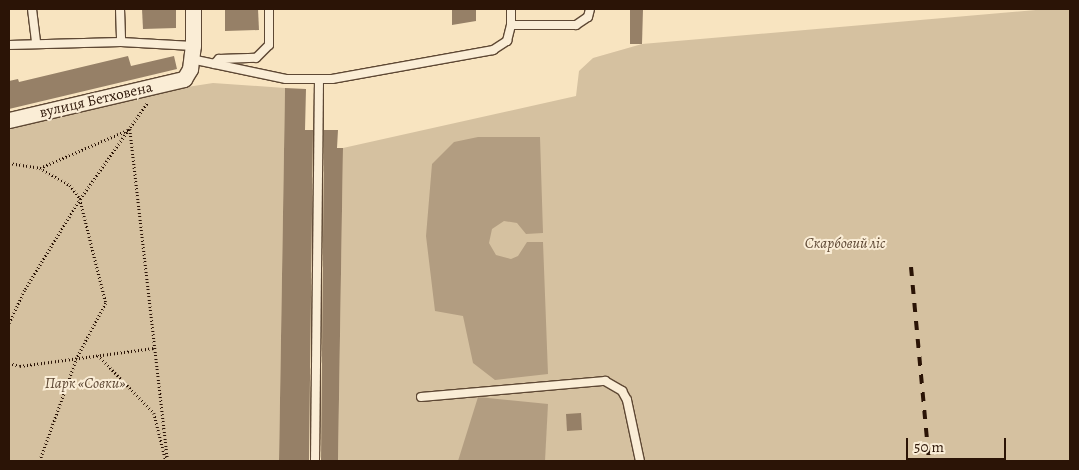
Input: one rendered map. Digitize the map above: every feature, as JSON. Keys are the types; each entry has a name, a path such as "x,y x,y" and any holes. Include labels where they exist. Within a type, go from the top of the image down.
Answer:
{"street":[{"path":"192,53 193,9"},
{"name":"вулиця Бетховена","path":"9,120 184,79 192,53"}],"lane":[{"path":"32,9 36,44"},
{"path":"120,9 121,42"},
{"path":"214,64 219,59 256,58 269,45 269,9"},
{"path":"9,45 121,42 192,53 214,64 286,79 319,80 493,50 507,41 511,24 510,9"},
{"path":"511,24 576,25 588,17 590,9"},
{"path":"315,461 319,80"},
{"path":"421,396 605,381 622,391 627,400 640,461"}],"path":[{"path":"9,323 25,289 80,199 150,99"},
{"path":"40,168 130,129"},
{"path":"130,129 167,461"},
{"path":"9,163 40,168 70,185 80,199 106,304 77,358 40,461"},
{"path":"9,363 20,366 154,348"},
{"path":"98,355 154,413 167,461"}],"green space":[{"name":"Скарбовий ліс","path":"1047,9 1070,9 1070,461 338,461 343,148 576,96 579,71 593,58 642,44"},
{"name":"Парк «Совки»","path":"213,83 285,88 279,461 9,461 9,125 136,100 155,92"}],"shaded area":[{"path":"478,137 540,137 543,233 526,234 517,223 504,221 492,229 489,243 496,255 511,259 518,256 527,242 543,242 548,374 495,380 473,363 463,316 435,311 426,236 432,164 454,142"},
{"path":"478,397 548,404 545,461 458,461"}],"building":[{"path":"142,9 176,9 176,28 143,29"},
{"path":"225,9 258,9 259,30 225,31"},
{"path":"452,9 476,9 476,21 452,25"},
{"path":"630,9 643,9 642,44 630,44"},
{"path":"128,56 131,66 174,56 177,69 9,109 9,81 18,79 19,82"},
{"path":"285,88 306,89 305,130 313,130 309,461 279,461"},
{"path":"324,130 338,130 337,148 343,148 338,461 321,461"},
{"path":"581,413 582,430 567,431 566,414"}],"railway":[{"path":"911,267 929,461"}]}
